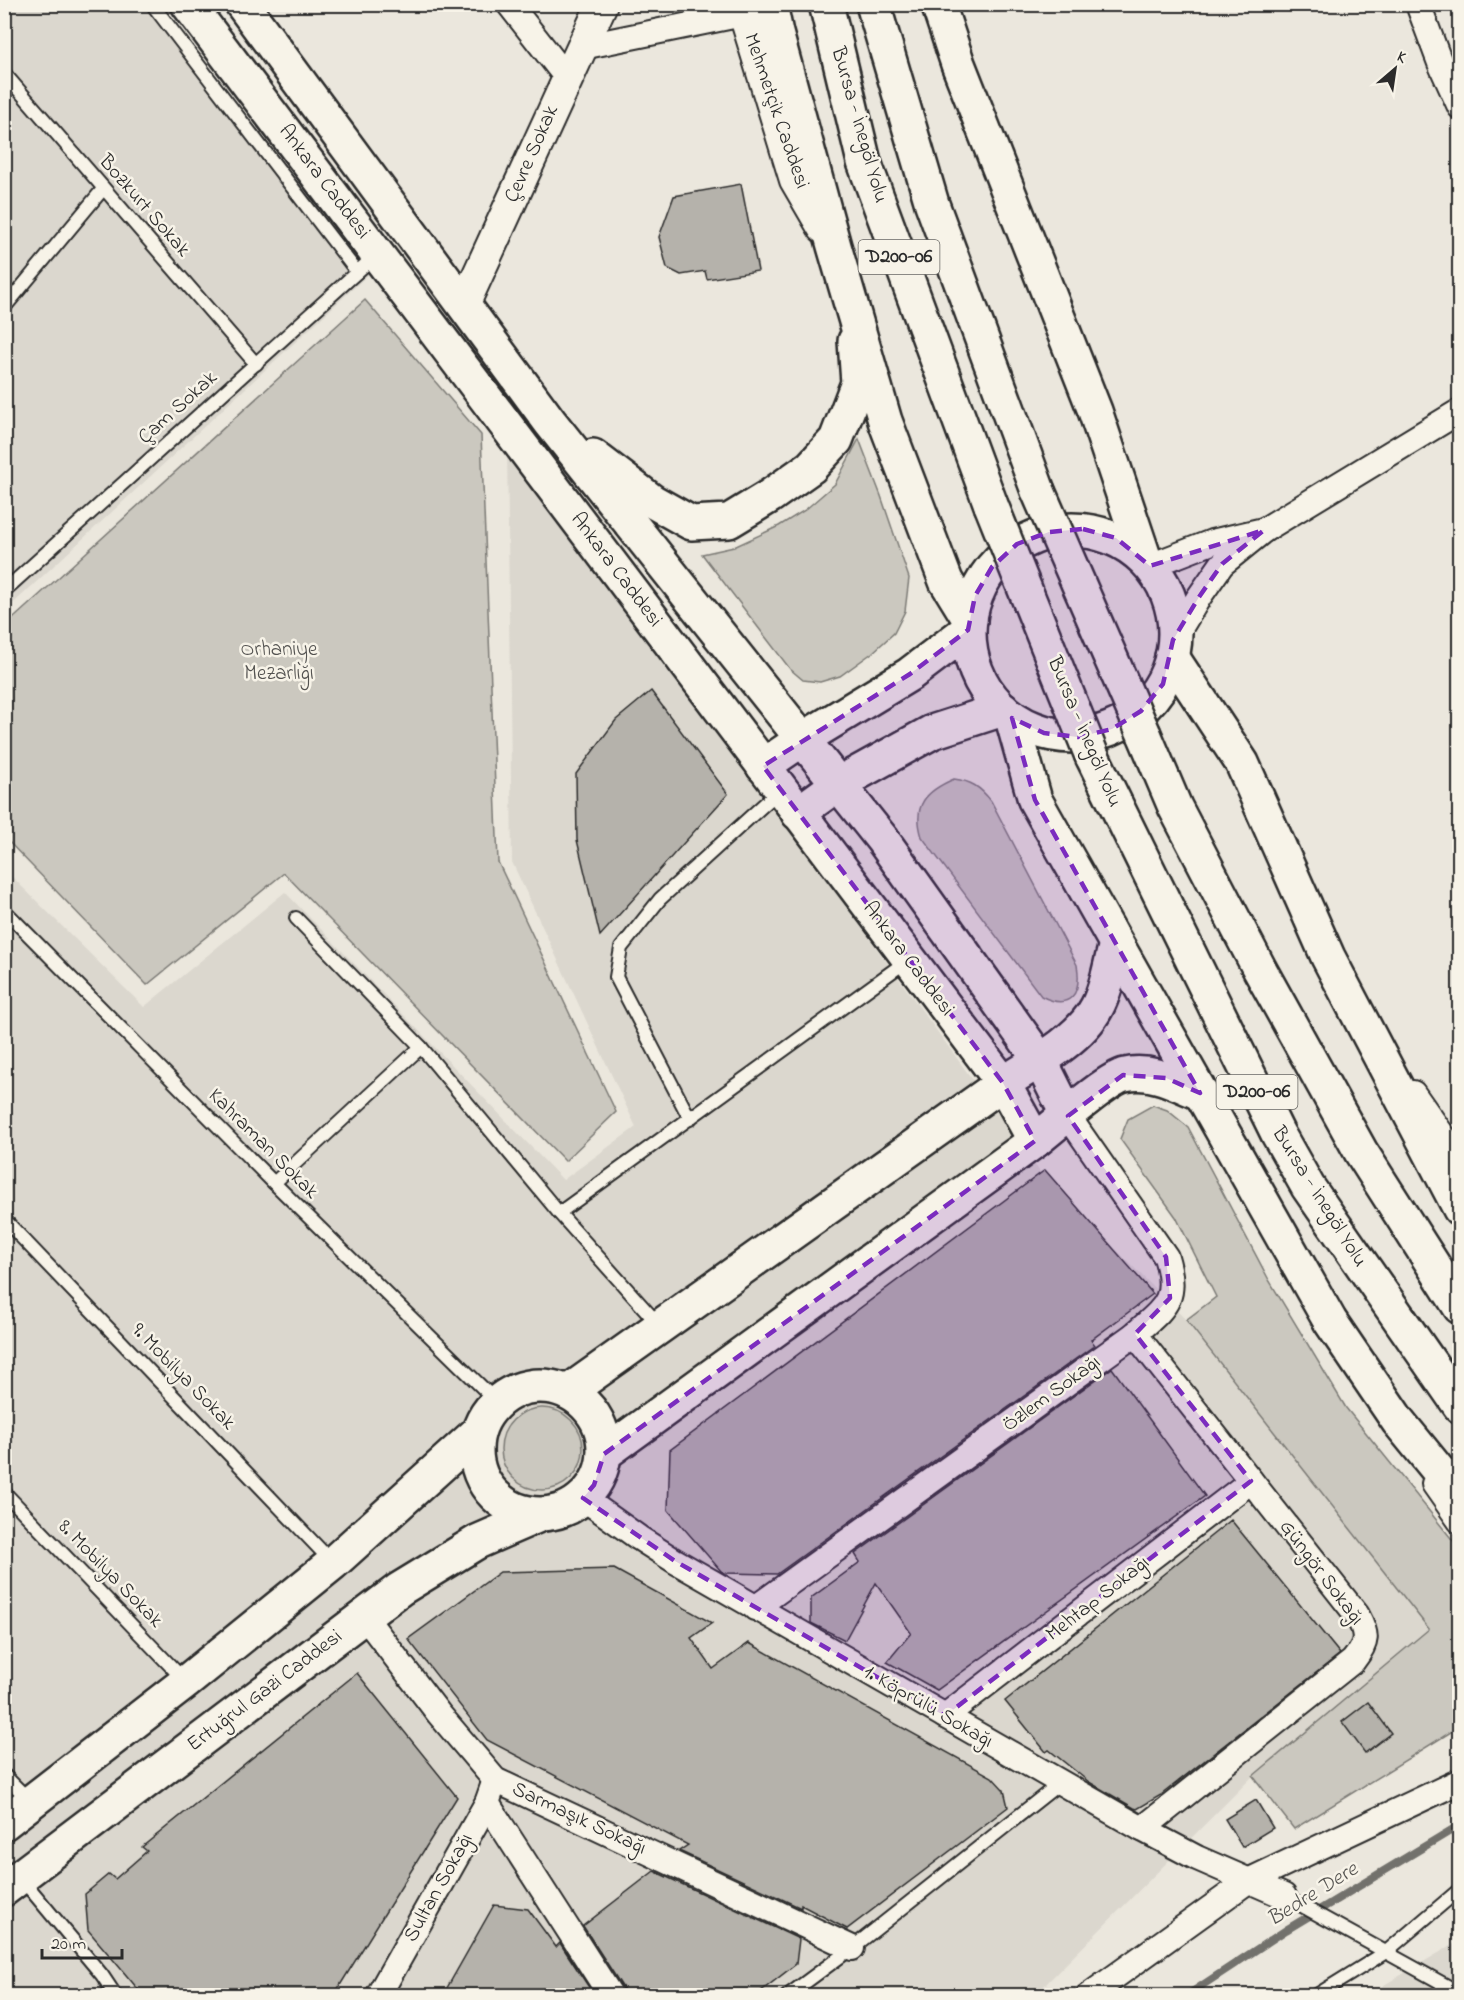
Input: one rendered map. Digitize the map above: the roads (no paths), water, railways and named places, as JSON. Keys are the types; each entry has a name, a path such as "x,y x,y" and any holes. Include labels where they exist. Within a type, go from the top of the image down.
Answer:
{"main road":[{"name":"Ankara Caddesi","path":"188,4 367,263 781,790 1003,1083 1035,1142"},
{"name":"Ankara Caddesi","path":"242,4 550,422 882,839 1040,1059 1068,1116"},
{"name":"Bursa - İnegöl Yolu","path":"826,4 864,162 991,505 1092,756 1278,1134 1308,1187 1460,1406"},
{"name":"D200-06","path":"873,4 932,204 1038,491 1175,807 1260,970 1361,1152 1460,1307"},
{"path":"938,4 980,119 1095,411 1147,562"},
{"path":"751,8 776,33 834,246 889,432 946,581 969,625"},
{"path":"550,422 652,501 691,523 729,521 811,467 836,440 858,383 853,312"},
{"path":"1083,529 1116,538 1147,562 1165,584 1176,617 1172,649 1163,684 1141,711 1112,729 1078,737 1044,733 1008,713 988,694 973,663 969,625 975,596 992,567 1017,544 1049,531 1083,529"},
{"path":"969,625 910,674 803,740 781,790 838,784 932,732 1008,713"},
{"path":"1172,649 1242,763 1328,957 1460,1209"},
{"path":"1008,713 1035,800 1330,1321 1398,1421 1460,1497"},
{"path":"568,1392 1083,1028 1098,1006 1116,944"},
{"path":"604,1454 1035,1142 1095,1092 1123,1075 1150,1074 1166,1078 1200,1093"},
{"path":"531,1386 550,1386 568,1392 584,1403 595,1418 602,1436 604,1454 601,1470 594,1485 583,1498 570,1507 539,1515 520,1511 502,1503 488,1489 479,1472 475,1453 477,1433 485,1416 497,1402 513,1391 531,1386"},
{"path":"4,1823 186,1682 333,1563 477,1433"},
{"name":"Ertuğrul Gazi Caddesi","path":"12,1883 364,1616 441,1563 477,1542 539,1515"}],"street":[{"path":"509,4 567,78"},
{"name":"Çevre Sokak","path":"464,305 602,4"},
{"path":"954,4 980,119"},
{"path":"1418,4 1440,63 1460,107"},
{"path":"582,47 751,8"},
{"path":"1172,649 1199,597 1222,564 1264,530 1460,411"},
{"path":"1147,562 1212,542 1264,530"},
{"path":"1349,999 1460,1160"},
{"name":"Özlem Sokağı","path":"755,1608 1135,1334 1163,1308 1170,1298 1172,1285 1166,1257 1068,1116"},
{"name":"Güngör Sokağı","path":"1135,1334 1356,1615 1365,1629 1366,1640 1353,1661 1142,1829"},
{"path":"1412,1439 1426,1472 1460,1521"},
{"name":"Mehtap Sokağı","path":"945,1716 1251,1481"},
{"name":"1. Köprülü Sokağı","path":"583,1498 648,1544 755,1608 1060,1783 1197,1858 1284,1896"},
{"name":"Sarmaşık Sokağı","path":"364,1616 439,1714 495,1780 852,1948"},
{"path":"1088,1995 1248,1881 1456,1779"},
{"name":"Sultan Sokağı","path":"378,1995 487,1803 495,1780"},
{"path":"487,1803 611,1995"}],"lane":[{"path":"152,4 367,263"},
{"name":"Bozkurt Sokak","path":"4,74 256,364"},
{"path":"4,308 103,189"},
{"name":"Çam Sokak","path":"4,591 367,263"},
{"path":"690,1119 616,977 621,948 660,899 781,790"},
{"name":"Kahraman Sokak","path":"4,910 274,1184 497,1402"},
{"path":"296,918 421,1047 559,1213 660,1326"},
{"path":"559,1213 909,960"},
{"path":"274,1184 421,1047"},
{"name":"9. Mobilya Sokak","path":"4,1219 333,1563"},
{"name":"8. Mobilya Sokak","path":"4,1492 186,1682"},
{"path":"4,1774 32,1803"},
{"path":"787,1995 852,1948 1060,1783"},
{"path":"12,1883 102,1975 116,1995"},
{"path":"1315,1995 1386,1952 1460,1889"},
{"path":"1284,1896 1386,1952 1441,1990 1460,1993"}],"waterway":[{"name":"Bedre Dere","path":"1186,1996 1286,1930 1460,1825"}],"park label":[{"name":"Orhaniye Mezarlığı","path":"279,662"}]}
